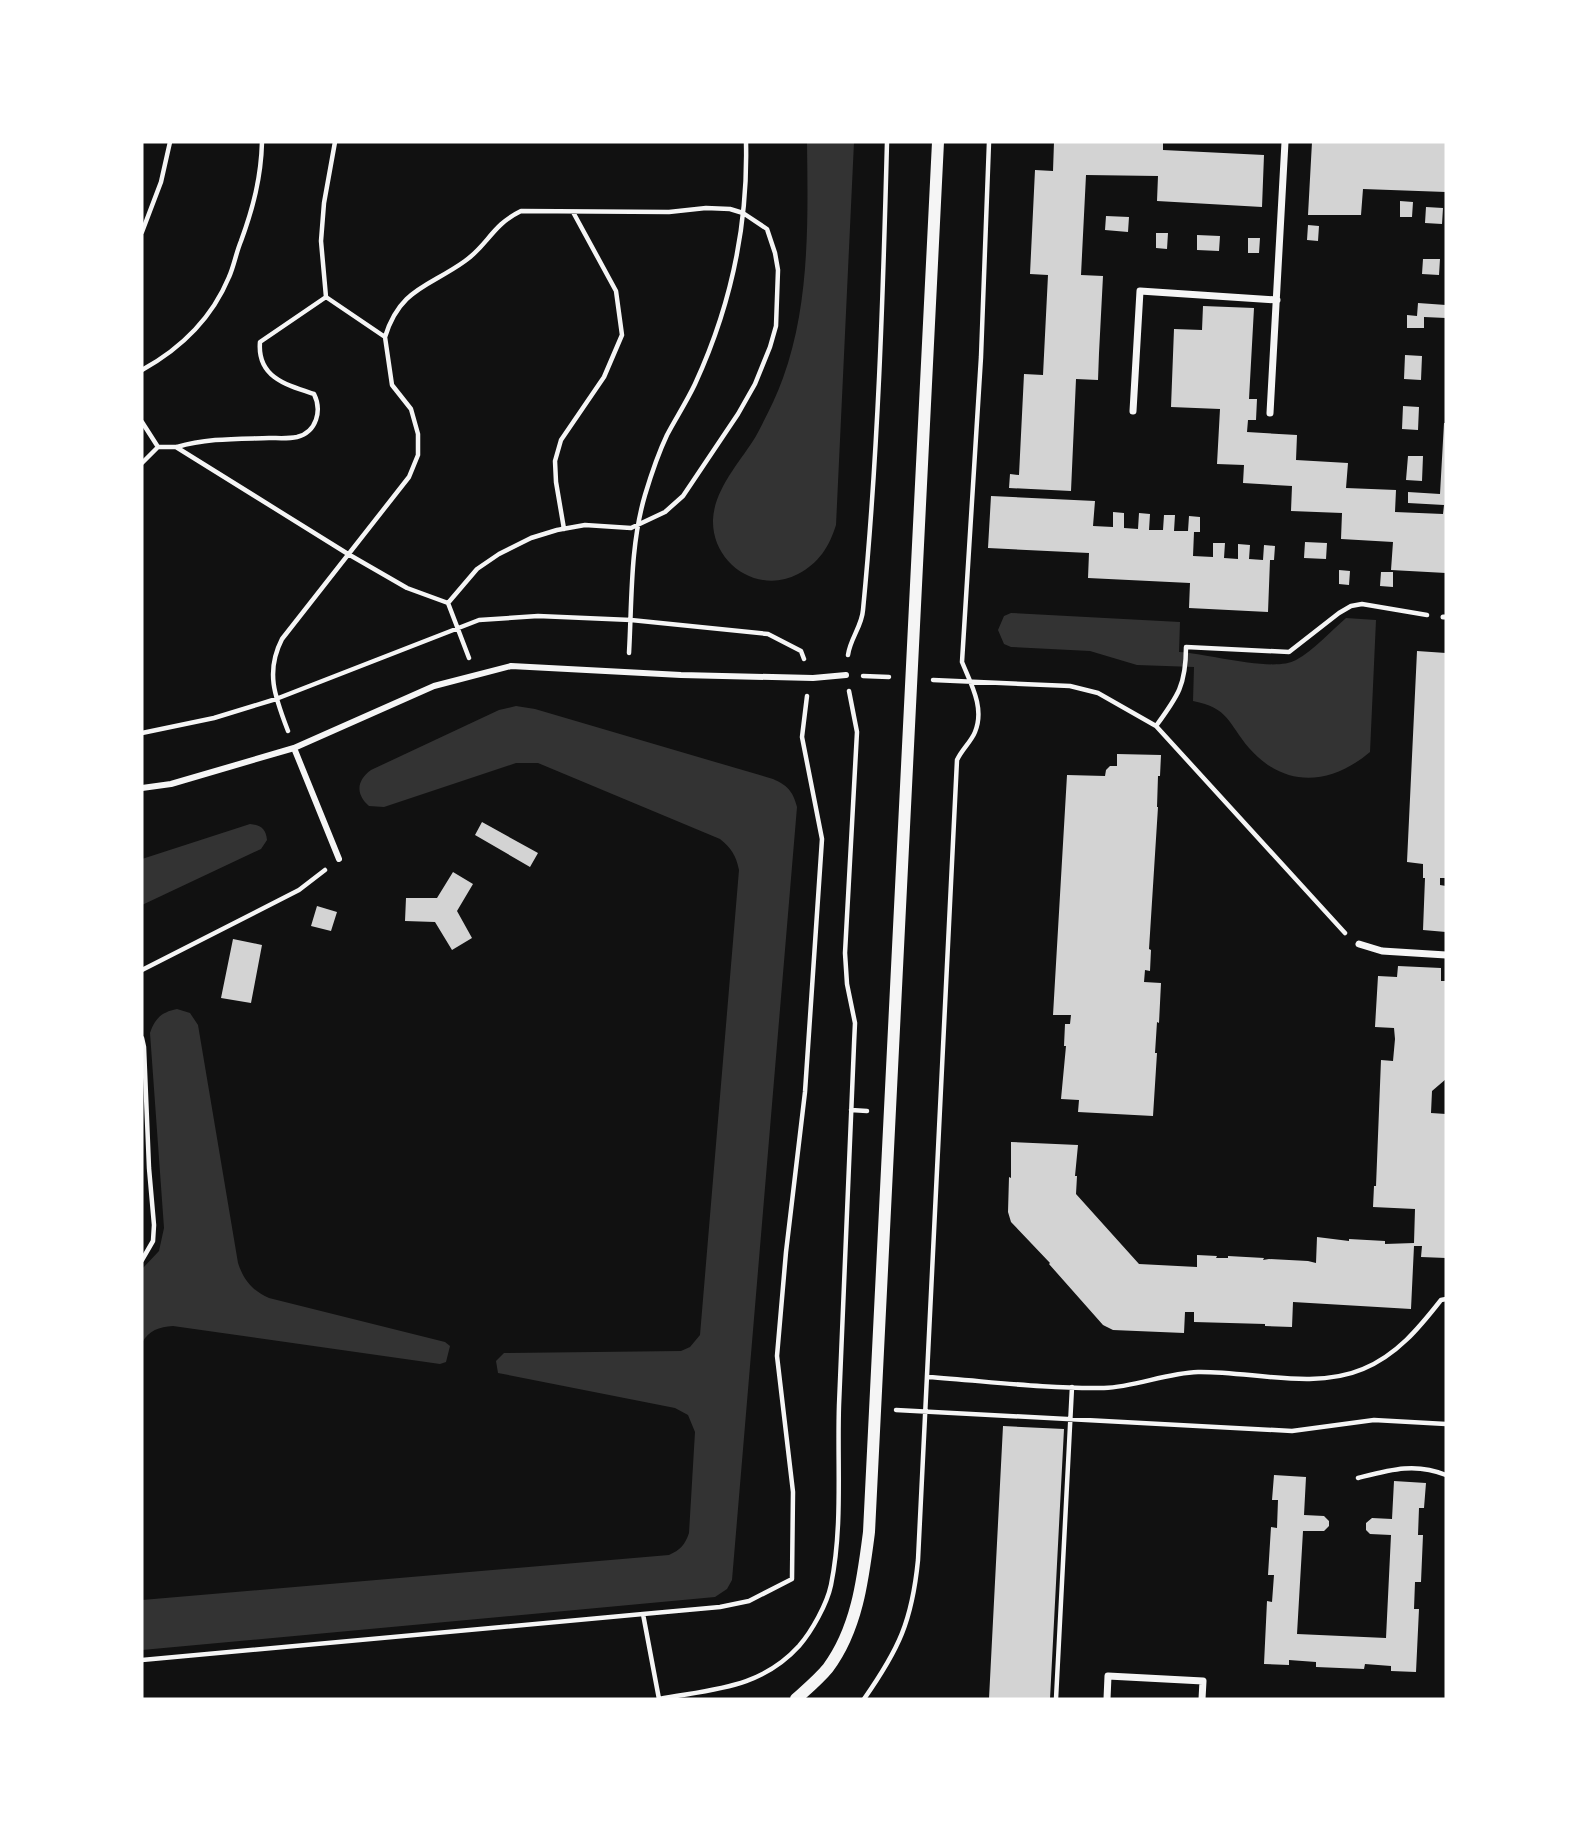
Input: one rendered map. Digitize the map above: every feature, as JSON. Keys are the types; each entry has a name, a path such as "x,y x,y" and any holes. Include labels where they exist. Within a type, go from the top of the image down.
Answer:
{"street":[{"path":"796,1699 828,1668 844,1640 854,1617 865,1566 938,142"},
{"path":"1270,413 1285,142"},
{"path":"1133,411 1140,292 1277,300"},
{"path":"142,788 172,784 295,748 434,686 511,666 813,678 846,675"},
{"path":"295,748 339,859"},
{"path":"1359,944 1382,951 1446,955"},
{"path":"1107,1699 1108,1676 1203,1681 1202,1699"}],"path":[{"path":"142,232 161,182 170,142"},
{"path":"145,368 175,349 194,331 229,278 254,205 260,180 262,142"},
{"path":"326,296 321,241 324,203 335,142"},
{"path":"628,672 632,570 639,524 666,437 695,385 716,334 731,282 747,178 746,142"},
{"path":"643,1614 659,1699 748,1682 776,1668 800,1644 818,1615 830,1587 836,1537 855,1023 847,984 845,953 857,733 846,675 849,645 863,615 876,430 887,142"},
{"path":"864,1699 894,1652 908,1623 915,1592 928,1377 957,760 962,748 976,731 977,722 978,700 962,663 981,357 989,142"},
{"path":"295,748 276,699 272,676 274,655 282,639 409,477 418,455 418,434 411,409 392,385 385,337 390,319 416,289 467,261 504,219 521,211 669,212 706,208 743,213 767,229 778,270 776,326 770,347 755,384 738,414 683,496 665,512 631,528 585,525 531,538 477,569 448,603"},
{"path":"564,529 555,472 561,440 604,377 622,335 616,291 573,212"},
{"path":"326,296 385,337"},
{"path":"142,463 158,447 176,447 196,441 299,437 313,427 318,414 318,402 314,394 276,379 265,369 259,354 260,342 326,296"},
{"path":"142,422 158,447"},
{"path":"176,447 407,588 448,603 474,676"},
{"path":"1156,726 1177,697 1186,670 1186,647 1289,652 1339,613 1351,606 1362,604 1445,617"},
{"path":"142,733 214,718 276,699 479,620 538,617 631,620 768,634 801,650 813,678 807,695 802,737 822,839 805,1093 777,1356 793,1492 792,1579 749,1601 720,1607 142,1660"},
{"path":"846,675 901,678"},
{"path":"929,680 1070,686 1098,693 1156,726 1344,932 1359,944"},
{"path":"142,971 299,890 339,859"},
{"path":"142,1038 154,1224 153,1241 142,1260"},
{"path":"928,1377 1107,1388 1197,1372 1294,1378 1331,1377 1360,1371 1387,1357 1413,1335 1441,1300 1446,1299"},
{"path":"1056,1699 1072,1387"},
{"path":"926,1410 1293,1431 1349,1421 1446,1424"},
{"path":"1358,1478 1401,1467 1419,1467 1446,1475"},
{"path":"705,1690 707,1699"}],"shaded area":[{"path":"807,142 854,142 836,525 826,547 812,565 783,580 768,581 754,578 729,562 720,550 713,520 723,486 756,436 774,400 792,350 806,262"},
{"path":"1011,613 1180,622 1179,652 1272,664 1285,663 1303,656 1346,618 1376,620 1370,752 1340,771 1324,776 1308,778 1278,771 1249,748 1221,712 1193,701 1194,667 1137,665 1090,651 1011,647 1004,644 998,630 1004,616"},
{"path":"516,706 535,709 773,779 789,789 797,807 732,1580 727,1589 715,1597 142,1650 142,1600 669,1555 682,1547 689,1533 695,1432 688,1415 675,1408 498,1373 496,1361 504,1353 681,1351 690,1347 700,1335 739,870 732,852 720,839 538,763 516,763 384,807 369,806 361,797 361,783 371,770 499,710"},
{"path":"250,824 264,830 267,840 261,849 142,905 142,859"},
{"path":"177,1009 190,1013 198,1025 238,1263 246,1280 254,1289 269,1298 445,1342 450,1346 446,1362 440,1364 173,1326 155,1330 142,1343 142,1269 159,1251 164,1228 150,1033 160,1016"}],"building":[{"path":"1054,142 1163,142 1163,150 1264,155 1262,207 1157,201 1158,176 1086,175 1081,275 1103,276 1098,380 1076,379 1071,491 1009,488 1010,474 1019,475 1024,374 1043,375 1048,275 1030,274 1035,170 1053,171"},
{"path":"1312,142 1446,142 1446,192 1363,189 1361,215 1308,215"},
{"path":"1400,201 1413,202 1412,217 1400,217"},
{"path":"1426,207 1443,208 1442,224 1425,223"},
{"path":"1106,216 1129,217 1128,232 1105,230"},
{"path":"1308,225 1319,226 1318,241 1307,240"},
{"path":"1156,233 1168,233 1167,249 1156,248"},
{"path":"1197,235 1220,236 1219,251 1197,250"},
{"path":"1248,238 1260,238 1259,253 1248,253"},
{"path":"1423,259 1440,259 1439,275 1422,274"},
{"path":"1418,303 1446,305 1446,318 1424,317 1424,328 1407,328 1407,315 1417,316"},
{"path":"1203,306 1254,308 1249,399 1257,399 1256,420 1248,420 1247,432 1297,435 1296,460 1348,463 1346,488 1396,490 1395,512 1443,514 1444,505 1408,503 1408,492 1440,494 1446,423 1446,573 1391,570 1393,542 1341,539 1342,513 1291,511 1292,486 1243,483 1244,465 1217,464 1220,409 1171,407 1174,329 1202,330"},
{"path":"1405,355 1422,356 1421,380 1404,379"},
{"path":"1403,406 1419,407 1418,430 1402,429"},
{"path":"1408,456 1423,456 1422,481 1406,480"},
{"path":"991,496 1095,501 1093,526 1113,527 1113,512 1124,513 1124,528 1138,529 1139,513 1150,514 1149,530 1163,530 1164,515 1175,515 1174,531 1188,531 1189,516 1200,517 1200,532 1194,532 1193,556 1213,557 1213,543 1225,543 1224,558 1238,559 1238,544 1250,545 1249,559 1263,560 1264,545 1275,546 1274,560 1270,560 1268,612 1189,608 1190,583 1088,578 1089,553 988,548"},
{"path":"1305,542 1327,543 1326,559 1304,558"},
{"path":"1339,570 1350,571 1349,585 1339,584"},
{"path":"1381,572 1393,572 1393,587 1380,586"},
{"path":"1417,651 1446,653 1446,878 1440,878 1440,885 1446,886 1446,932 1423,930 1423,864 1407,862"},
{"path":"1117,754 1161,755 1149,949 1150,971 1145,970 1144,982 1161,983 1153,1116 1078,1112 1079,1100 1061,1099 1066,1046 1065,1024 1070,1024 1071,1015 1053,1015 1067,775 1105,776 1110,766 1117,766"},
{"path":"482,822 538,853 530,867 475,835"},
{"path":"453,872 473,884 457,911 472,938 452,950 435,922 405,921 406,898 437,898"},
{"path":"317,906 337,912 331,931 311,926"},
{"path":"233,939 262,945 251,1003 221,998"},
{"path":"1398,966 1441,968 1441,981 1446,981 1446,1079 1432,1091 1431,1113 1446,1114 1446,1258 1421,1257 1422,1246 1414,1246 1411,1309 1293,1302 1292,1327 1194,1322 1194,1312 1185,1312 1184,1333 1113,1330 1103,1325 1011,1222 1008,1212 1011,1142 1078,1145 1076,1194 1139,1264 1197,1267 1197,1255 1316,1263 1317,1237 1349,1241 1385,1241 1385,1244 1414,1243 1415,1209 1373,1207 1381,1060 1393,1061 1395,1039 1394,1028 1375,1027 1378,976 1397,977"},
{"path":"1003,1426 1064,1429 1050,1699 989,1699"},
{"path":"1274,1475 1306,1477 1304,1515 1324,1516 1329,1521 1329,1526 1324,1531 1303,1531 1297,1634 1386,1638 1391,1535 1370,1534 1366,1530 1366,1523 1372,1518 1392,1519 1394,1481 1426,1483 1424,1508 1419,1508 1418,1535 1423,1535 1421,1582 1415,1582 1414,1609 1419,1609 1416,1672 1391,1671 1391,1666 1365,1664 1364,1669 1316,1667 1316,1662 1289,1660 1289,1665 1264,1664 1267,1601 1272,1602 1274,1575 1268,1575 1271,1527 1277,1528 1278,1500 1272,1500"}]}
